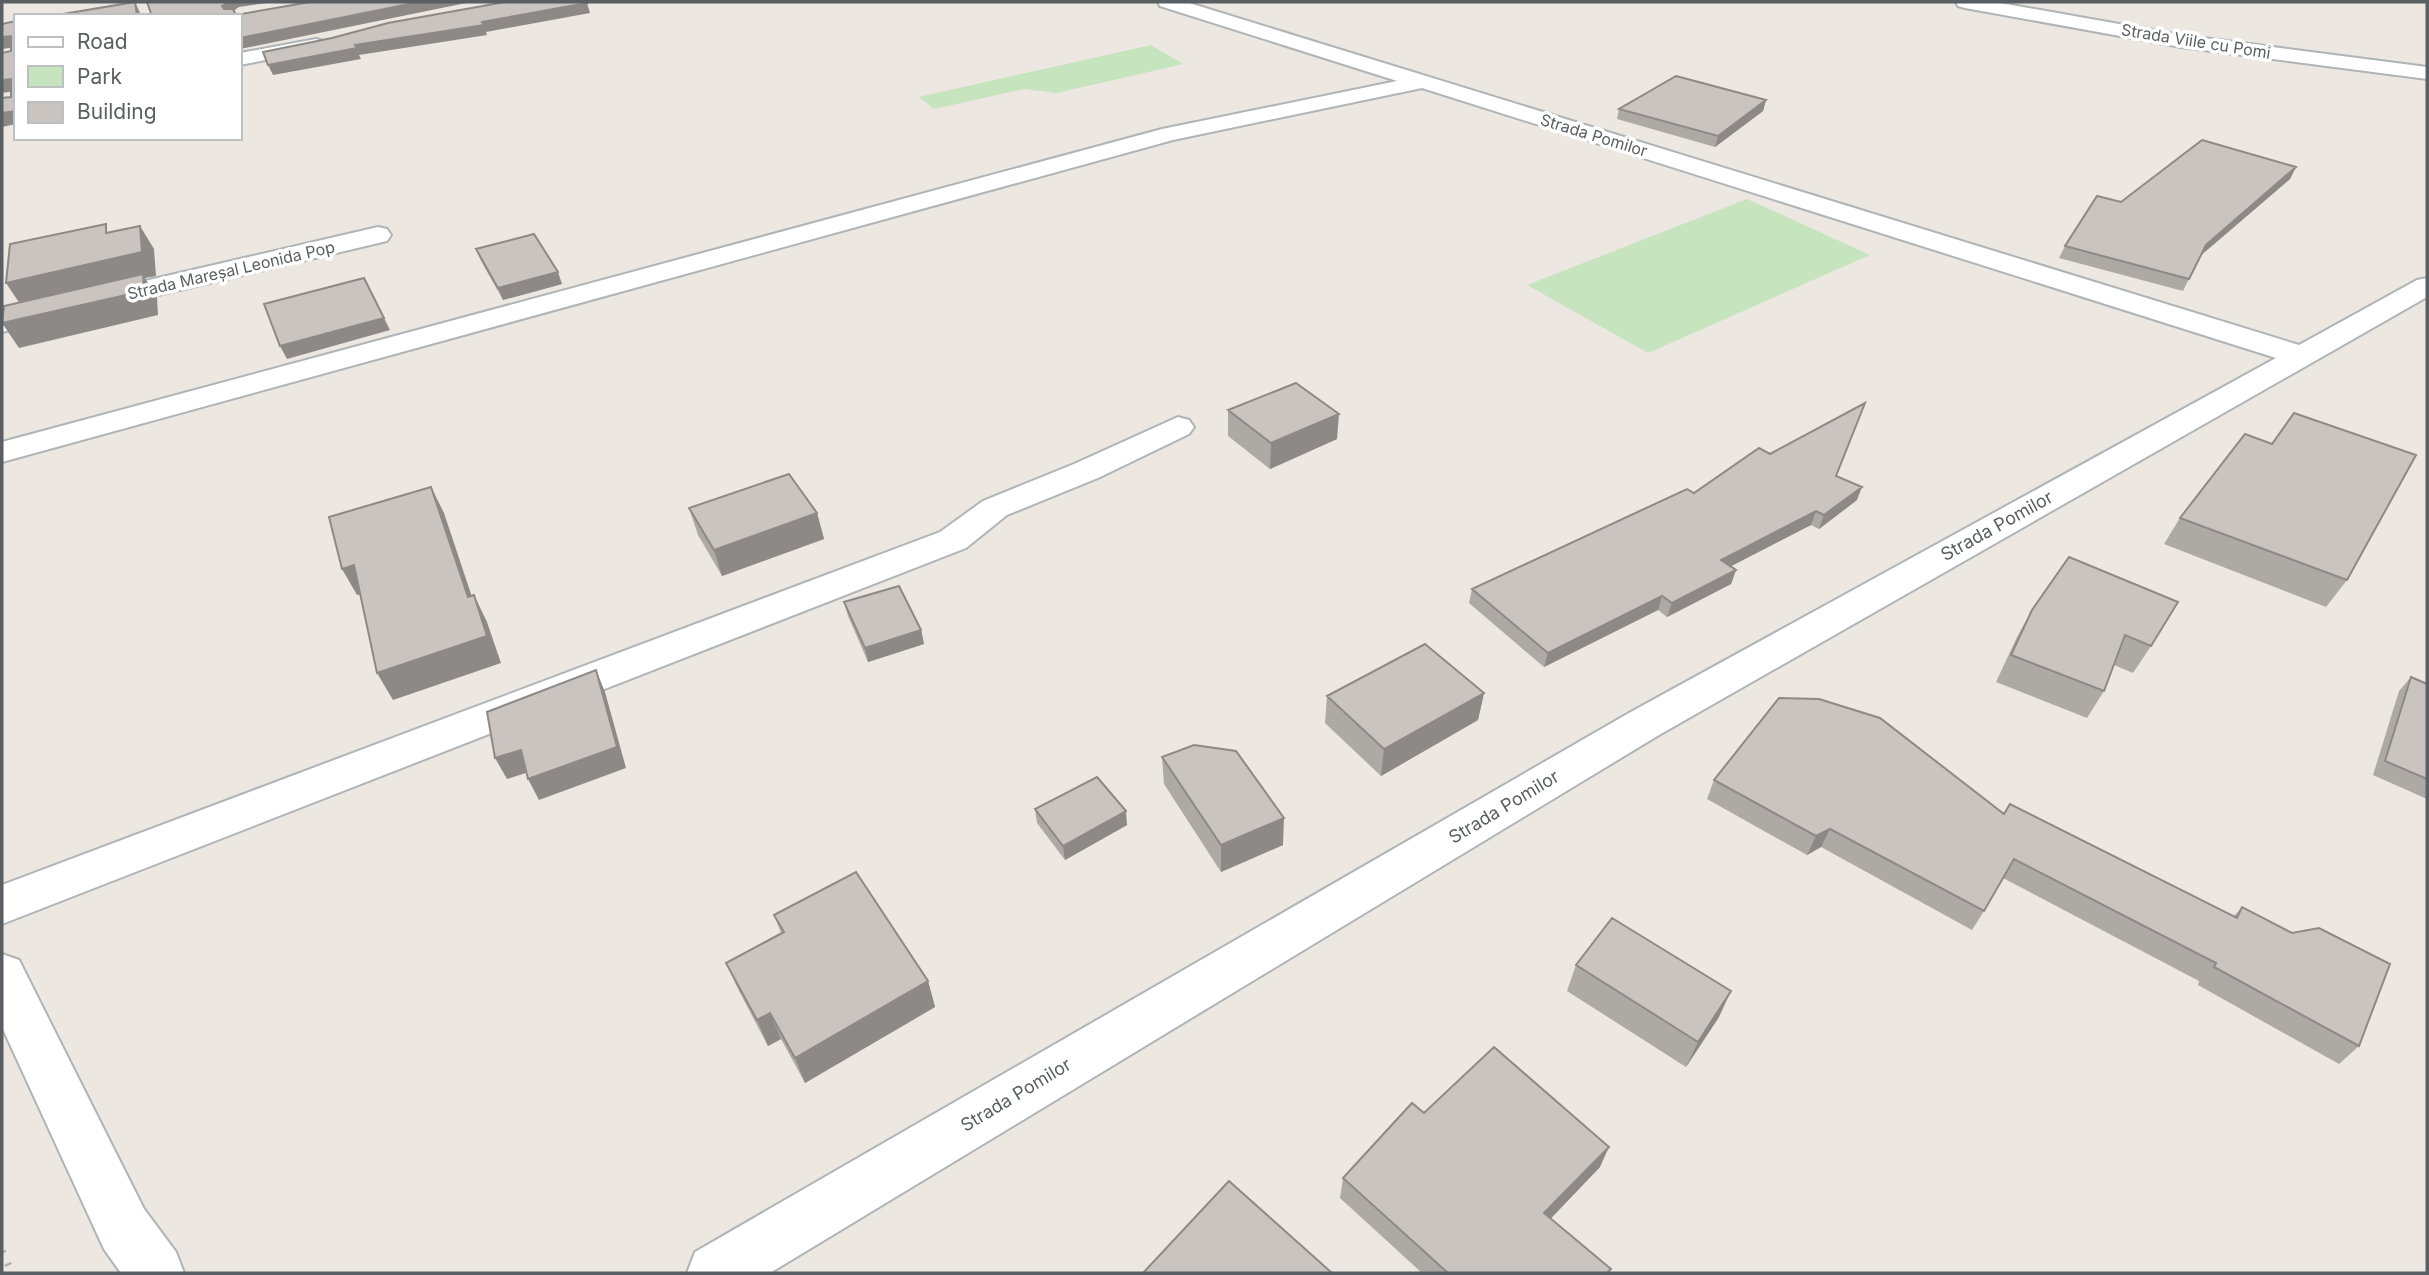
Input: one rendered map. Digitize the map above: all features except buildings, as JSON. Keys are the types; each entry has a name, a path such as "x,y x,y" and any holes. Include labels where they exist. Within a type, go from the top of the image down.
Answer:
{"street":[{"name":"Strada Pomilor","path":"1167,2 2302,356"},
{"name":"Strada Viile cu Pomi","path":"1965,2 2181,41 2427,73"},
{"path":"242,59 336,40"},
{"path":"2,453 1170,134 1423,82"},
{"name":"Strada Mareșal Leonida Pop","path":"2,323 378,234"},
{"name":"Strada Pomilor","path":"716,1273 1644,724 2427,286"},
{"path":"2,905 953,540 995,508 1086,471 1178,427"},
{"path":"2,975 124,1229 155,1273"}],"green space":[{"path":"1151,45 1183,64 1057,93 1024,89 934,109 919,97"},
{"path":"1747,199 1870,255 1648,353 1527,285"}],"railway":[{"path":"2,1251 12,1273"}]}
